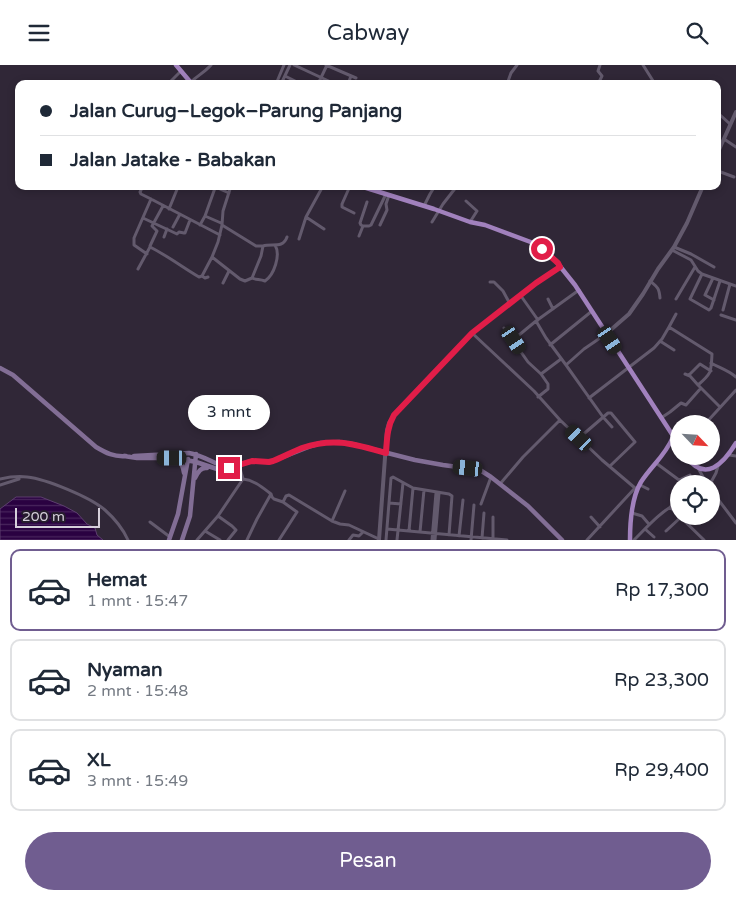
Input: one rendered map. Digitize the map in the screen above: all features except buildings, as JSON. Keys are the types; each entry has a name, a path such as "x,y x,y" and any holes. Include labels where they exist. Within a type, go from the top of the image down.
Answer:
{"main road":[{"path":"176,65 189,80"},
{"path":"372,190 470,222 485,225 536,244 549,254 579,290 670,432"},
{"path":"0,368 12,375 96,447 106,453 137,458 187,460 220,470 252,461 273,461 321,443 352,443 386,453 485,472 528,507 562,540"},
{"path":"694,465 698,468 709,469 718,466 729,455 736,443"},
{"path":"630,540 630,521 638,487 669,447"},
{"path":"124,456 189,453 196,454 227,468"},
{"path":"169,538 178,514 189,453"},
{"path":"182,540 190,516 196,454"},
{"path":"172,458 183,465 184,477"},
{"path":"194,481 201,469 211,468"}],"street":[{"path":"195,80 212,65"},
{"path":"278,80 284,65"},
{"path":"283,80 292,65 327,80"},
{"path":"320,80 327,65 356,78"},
{"path":"508,80 511,73 518,65"},
{"path":"600,65 598,71 602,76 600,80"},
{"path":"642,65 652,80"},
{"path":"172,80 181,71"},
{"path":"285,76 293,80"},
{"path":"350,80 351,76"},
{"path":"721,142 736,112"},
{"path":"721,116 730,124"},
{"path":"723,139 736,147"},
{"path":"721,172 734,177"},
{"path":"142,190 140,194 220,235"},
{"path":"169,209 177,190"},
{"path":"200,225 205,216 213,190"},
{"path":"222,190 229,193"},
{"path":"202,276 212,257 220,235 223,211 230,190"},
{"path":"298,239 306,217 321,190"},
{"path":"348,190 342,207 354,213"},
{"path":"424,206 432,190"},
{"path":"432,222 443,203 454,190"},
{"path":"566,365 629,314 682,234 701,190"},
{"path":"380,225 386,212 387,195"},
{"path":"363,226 371,225 387,195"},
{"path":"147,254 134,245 142,217 151,199"},
{"path":"466,201 477,211 470,222"},
{"path":"363,226 360,223 367,202"},
{"path":"138,269 157,231 153,227 163,206"},
{"path":"173,227 180,214"},
{"path":"205,216 222,224 256,246 285,243 287,237"},
{"path":"142,217 176,233 184,233 190,220"},
{"path":"306,217 324,229"},
{"path":"359,236 363,226"},
{"path":"164,237 168,229"},
{"path":"212,257 243,281 252,278 265,281 269,279 277,259 275,245"},
{"path":"252,278 261,257 263,246"},
{"path":"150,247 199,277 208,277"},
{"path":"673,249 691,260 702,274 736,286"},
{"path":"673,249 691,254 714,267"},
{"path":"676,299 695,266"},
{"path":"283,503 289,495 332,521 349,525 379,539 388,430 389,423 394,415 472,333 536,283 560,267"},
{"path":"223,283 229,271"},
{"path":"702,274 690,299 709,310 720,281"},
{"path":"713,278 705,294 714,300"},
{"path":"650,281 657,286 660,297"},
{"path":"490,282 494,282 503,291 510,303"},
{"path":"723,309 730,284"},
{"path":"514,340 579,290"},
{"path":"521,295 550,345 612,427"},
{"path":"548,299 553,309"},
{"path":"550,345 592,311"},
{"path":"589,398 654,348 676,314"},
{"path":"721,315 736,320"},
{"path":"661,417 682,403 686,405 711,371 712,354 669,327"},
{"path":"504,328 528,362 541,374 549,387 538,397"},
{"path":"472,333 602,460 638,487 648,489"},
{"path":"660,341 674,350"},
{"path":"541,374 561,359"},
{"path":"711,363 736,377"},
{"path":"711,371 700,365 687,375 720,407"},
{"path":"713,415 736,390"},
{"path":"579,438 608,413 611,413 635,442 610,466"},
{"path":"500,484 523,457 560,420"},
{"path":"729,455 736,456"},
{"path":"656,463 672,475"},
{"path":"197,540 218,516 243,479 239,465"},
{"path":"715,475 718,466"},
{"path":"698,468 702,475"},
{"path":"0,479 16,477 38,479 82,496 105,510 116,521 128,540"},
{"path":"386,540 391,478 393,477 413,488 452,496 449,535"},
{"path":"481,504 491,477"},
{"path":"0,485 17,479 38,479"},
{"path":"243,479 251,480 271,494 274,499 297,512 279,540"},
{"path":"397,540 403,483"},
{"path":"587,540 638,487"},
{"path":"410,531 413,488"},
{"path":"420,532 424,490"},
{"path":"332,521 345,491"},
{"path":"434,540 438,493"},
{"path":"246,540 271,494"},
{"path":"459,536 463,500"},
{"path":"720,502 736,523"},
{"path":"389,503 401,504"},
{"path":"471,538 474,505"},
{"path":"634,540 656,517 670,507"},
{"path":"482,538 484,513"},
{"path":"632,513 642,516 648,523"},
{"path":"218,516 236,530 228,540"},
{"path":"492,539 493,517"},
{"path":"591,517 600,527"},
{"path":"150,522 169,538"},
{"path":"666,531 672,525"},
{"path":"688,525 704,540"},
{"path":"387,529 507,540"},
{"path":"645,529 654,537"},
{"path":"205,531 220,540"},
{"path":"349,540 353,535 359,536 363,532"}],"shaded area":[{"path":"16,497 41,497 64,506 77,513 87,524 95,528 97,535 103,540 0,540 0,509"}],"route":[{"path":"229,468 252,461 273,461 321,443 352,443 386,453 389,423 394,415 472,333 536,283 560,267 542,249"}]}
